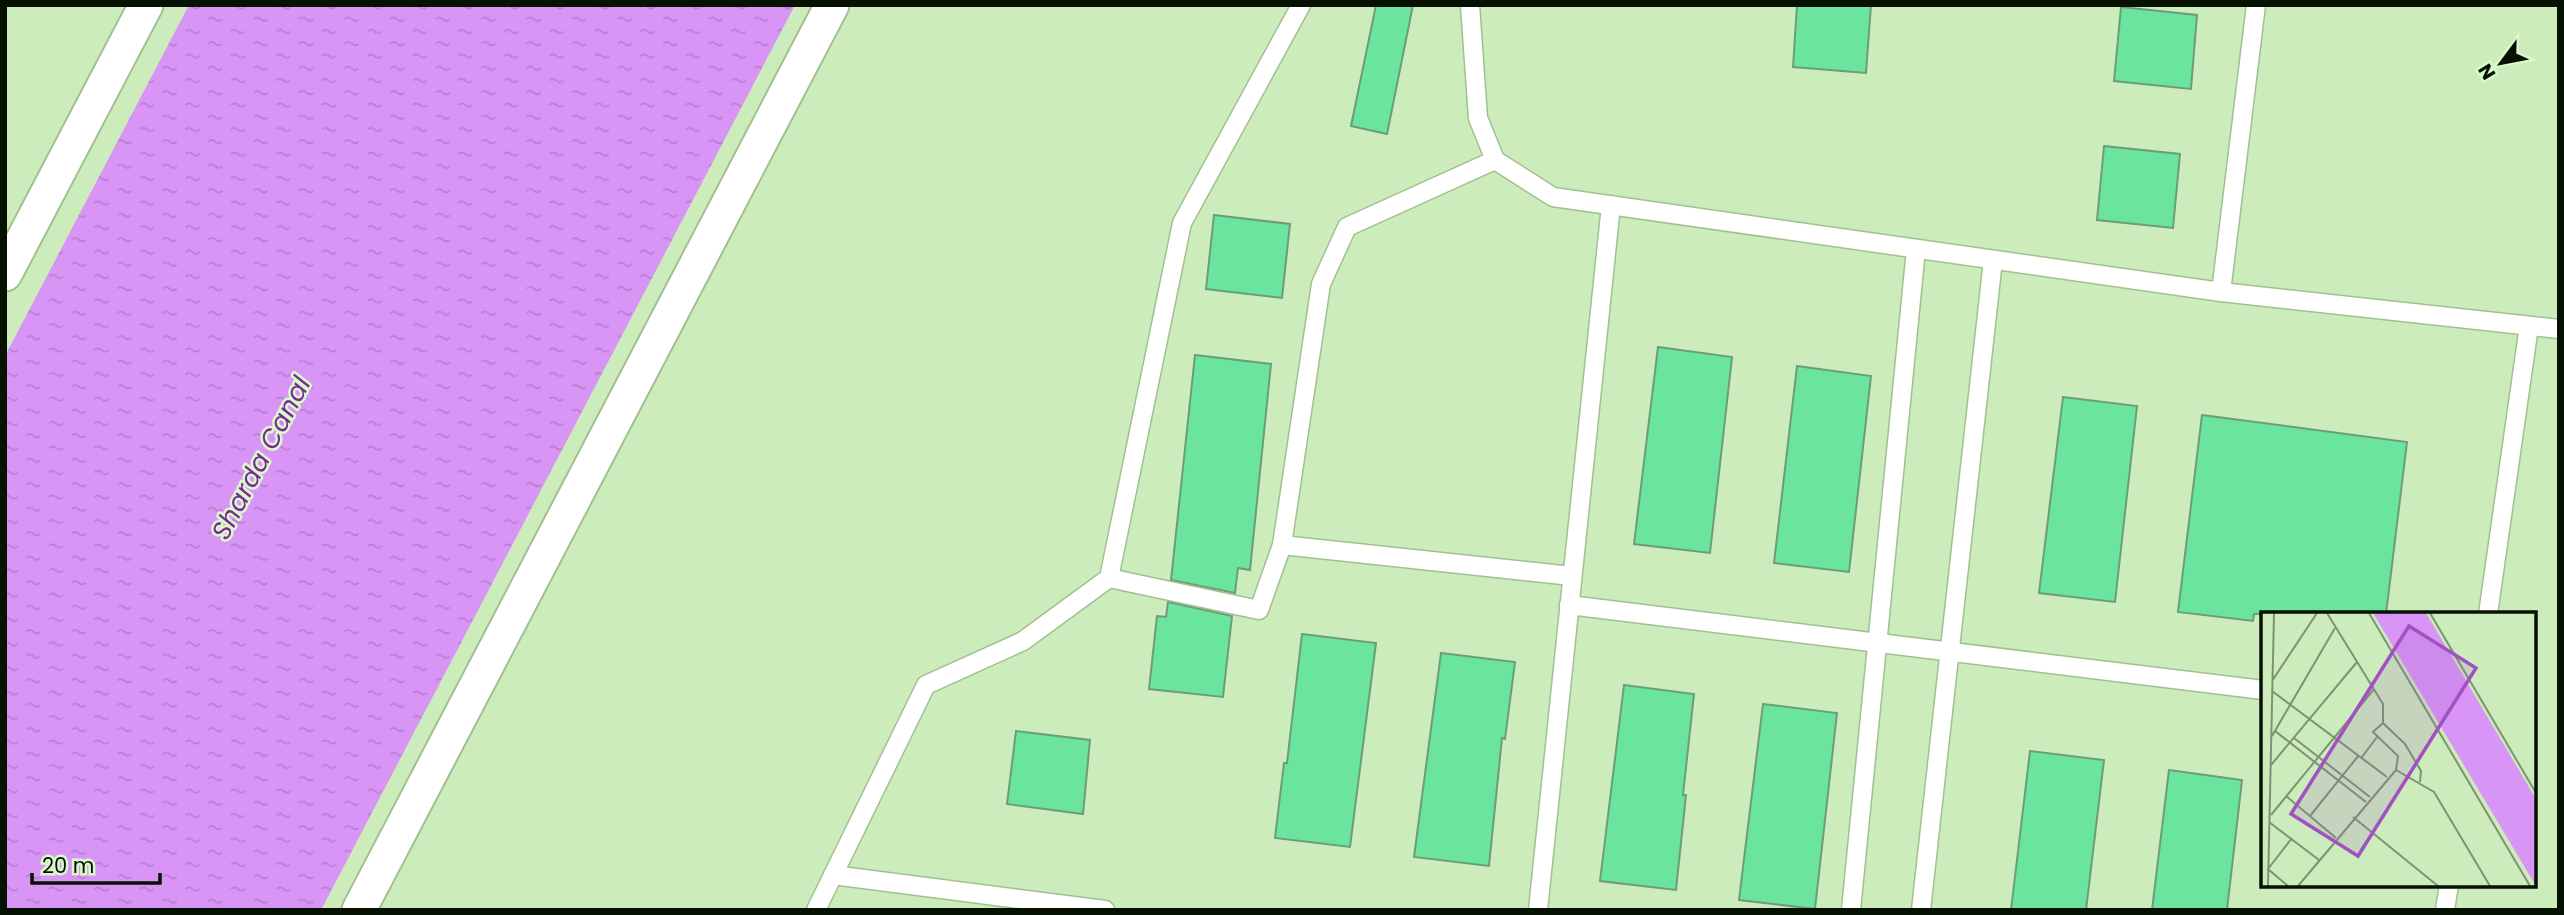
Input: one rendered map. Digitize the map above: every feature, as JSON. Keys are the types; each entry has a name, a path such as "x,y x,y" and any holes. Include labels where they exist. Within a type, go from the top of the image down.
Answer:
{"street":[{"path":"5,274 146,5"},
{"path":"359,910 832,5"}],"lane":[{"path":"816,910 926,685 1023,641 1109,578 1182,223 1301,5"},
{"path":"1470,5 1478,118 1495,160 1553,198 2221,292 2559,329"},
{"path":"2221,292 2256,5"},
{"path":"1109,578 1259,610 1282,545 1321,284 1347,227 1495,160"},
{"path":"1538,910 1611,205"},
{"path":"1851,910 1916,249"},
{"path":"1921,910 1993,260"},
{"path":"2488,612 2529,326"},
{"path":"1282,545 1572,576"},
{"path":"1569,605 2261,690"},
{"path":"833,875 1105,910"},
{"path":"2445,910 2449,887"}],"water":[{"name":"Sharda Canal","path":"189,5 795,5 321,910 5,910 5,356"}],"building":[{"path":"1376,5 1413,5 1387,134 1351,126"},
{"path":"1797,5 1871,5 1866,73 1793,67"},
{"path":"2121,7 2197,15 2191,89 2114,81"},
{"path":"2104,146 2180,154 2173,228 2097,220"},
{"path":"1214,215 1290,224 1282,298 1206,289"},
{"path":"1658,347 1732,357 1710,553 1634,544"},
{"path":"1195,355 1271,364 1250,570 1238,568 1235,593 1171,580"},
{"path":"1797,366 1871,376 1849,572 1774,563"},
{"path":"2063,397 2137,406 2115,602 2039,593"},
{"path":"2202,415 2407,442 2386,612 2261,612 2254,614 2253,621 2178,612"},
{"path":"1168,602 1232,616 1223,697 1149,689 1157,616 1166,617"},
{"path":"1302,634 1376,643 1350,847 1275,838"},
{"path":"1441,653 1515,662 1505,739 1502,738 1489,866 1414,857"},
{"path":"1624,685 1694,694 1676,890 1600,881"},
{"path":"1763,704 1837,713 1815,909 1739,900"},
{"path":"1016,731 1090,740 1083,814 1007,804"},
{"path":"2030,751 2104,760 2086,910 2011,910"},
{"path":"2169,770 2242,780 2227,910 2152,910"}]}
